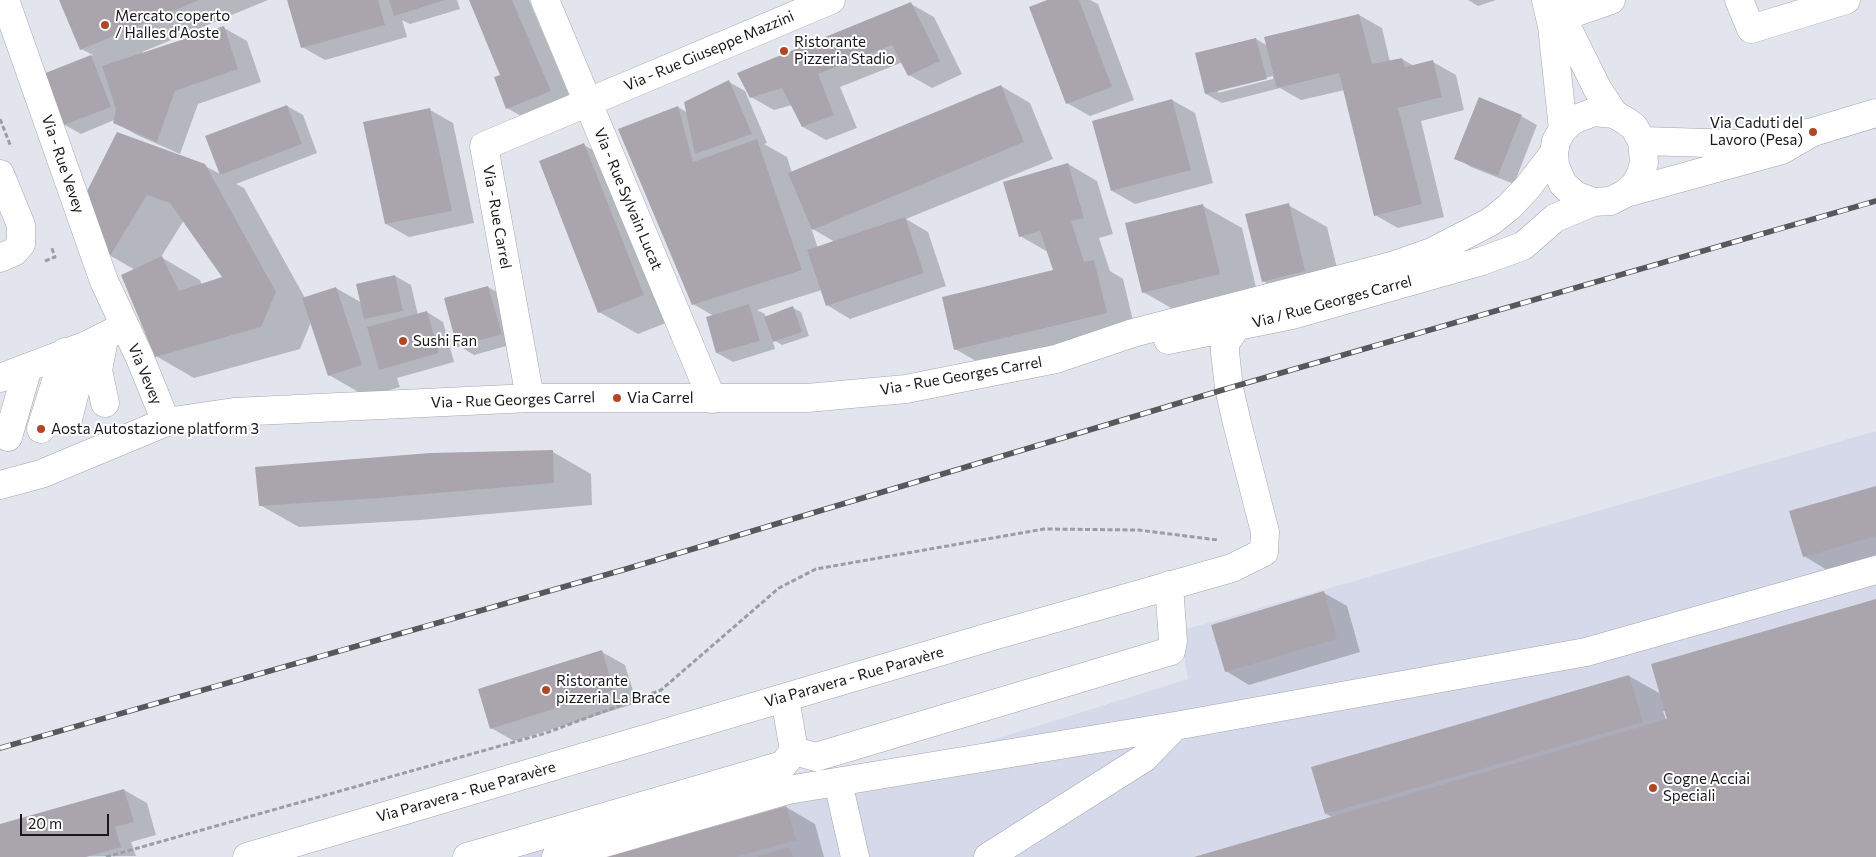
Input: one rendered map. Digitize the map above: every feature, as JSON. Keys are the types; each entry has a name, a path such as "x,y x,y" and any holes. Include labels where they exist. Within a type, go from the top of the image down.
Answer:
{"street":[{"name":"Via - Rue Vevey","path":"5,0 99,268 95,340"},
{"name":"Via - Rue Sylvain Lucat","path":"545,0 712,399"},
{"name":"Via - Rue Giuseppe Mazzini","path":"588,102 831,0"},
{"path":"1554,6 1611,0"},
{"path":"1739,0 1751,29 1846,0"},
{"path":"1554,6 1597,88 1614,114 1634,127 1642,141 1644,162 1641,174 1635,185 1626,193"},
{"path":"1554,6 1552,26 1559,141 1555,166 1563,184 1575,195 1593,202 1611,201 1626,193 1782,150 1813,132"},
{"name":"Via - Rue Carrel","path":"530,398 484,146 588,102"},
{"path":"1559,141 1573,120 1594,112 1614,114"},
{"path":"1642,141 1740,144 1813,132 1876,113"},
{"name":"Via - Rue Georges Carrel","path":"166,422 234,412 530,398 807,398 906,389 1056,359 1133,333 1395,265 1432,252 1490,222 1508,207 1527,188 1559,141"},
{"path":"0,174 21,225 21,244 14,252 0,258"},
{"name":"Via / Rue Georges Carrel","path":"1056,359 1099,354 1292,315 1482,261 1523,246 1555,218 1593,202"},
{"path":"1225,352 1225,343 1241,322 1258,312 1430,262 1457,248 1468,235"},
{"path":"0,378 95,340"},
{"path":"95,340 98,370 105,403"},
{"path":"68,419 95,340"},
{"path":"41,429 95,340"},
{"name":"Via Vevey","path":"95,340 166,422"},
{"path":"1169,340 1215,345 1225,352"},
{"name":"Via Paravera - Rue Paravère","path":"247,857 1232,568 1264,552 1265,532 1229,388 1225,352"},
{"path":"8,437 28,367"},
{"path":"0,485 41,474 166,422"},
{"path":"556,857 788,790 1175,726 1586,652 1876,570"},
{"path":"794,751 816,757 1171,651 1173,641 1169,585"},
{"path":"467,857 783,765 794,751 785,698"},
{"path":"988,857 1144,758 1175,726"},
{"path":"838,782 855,857"}],"path":[{"path":"106,857 546,733 661,690 779,588 816,569 1044,529 1138,530 1221,540"}],"shaded area":[{"name":"Cogne Acciai Speciali","path":"1876,431 1876,857 500,857 784,775 970,747 1188,679 1180,631"}],"building":[{"name":"Mercato coperto / Halles d'Aoste","path":"59,0 199,0 80,50"},
{"path":"287,0 378,0 385,25 301,48"},
{"path":"389,0 445,0 394,16"},
{"path":"469,0 512,0 551,91 506,109 494,77 500,75"},
{"path":"1047,0 1079,0 1112,87 1066,104 1029,7"},
{"path":"911,2 940,61 908,76 892,45 818,74 834,115 802,127 782,88 750,98 737,73"},
{"path":"1359,14 1372,64 1402,58 1405,67 1433,60 1442,97 1398,108 1422,204 1374,216 1339,73 1277,88 1264,37"},
{"path":"224,26 238,69 175,91 157,142 113,123 116,109 102,66"},
{"path":"1256,38 1267,79 1205,94 1195,53"},
{"path":"91,55 111,107 64,125 43,74"},
{"path":"729,80 752,134 695,154 684,102"},
{"path":"1001,85 1024,142 812,230 788,173"},
{"path":"1479,97 1522,115 1498,176 1454,159"},
{"path":"1172,99 1191,170 1111,191 1092,121"},
{"path":"287,105 302,144 220,175 205,136"},
{"path":"678,106 693,162 757,139 802,270 692,305 618,129"},
{"path":"430,108 452,211 385,224 363,122"},
{"path":"117,132 205,164 276,292 261,327 155,357 121,275 162,256 179,291 222,277 170,203 147,195 110,256 84,197"},
{"path":"584,143 644,295 598,313 539,161"},
{"path":"1068,163 1084,218 1071,221 1084,262 1094,260 1107,313 954,350 942,297 1053,270 1040,231 1019,237 1003,182"},
{"path":"1289,203 1305,271 1262,282 1245,214"},
{"path":"1203,204 1220,274 1142,293 1125,223"},
{"path":"905,217 924,273 826,306 807,250"},
{"path":"395,275 403,311 364,319 356,284"},
{"path":"488,286 502,334 457,347 444,298"},
{"path":"336,287 362,365 328,376 302,298"},
{"path":"749,304 760,341 716,353 706,317"},
{"path":"793,306 802,332 773,342 764,317"},
{"path":"427,311 439,353 379,370 367,327"},
{"path":"553,450 554,483 259,506 255,467 430,453"},
{"path":"1876,486 1876,536 1803,557 1789,511"},
{"path":"1324,591 1337,639 1225,672 1211,625"},
{"name":"Cogne Acciai Speciali","path":"1876,599 1876,857 1194,857 1667,719 1651,664"},
{"name":"Ristorante pizzeria La Brace","path":"602,650 614,690 490,729 478,689"},
{"path":"1629,675 1643,722 1325,814 1311,767"},
{"path":"124,789 134,822 115,827 121,847 86,857 0,857 0,824"},
{"path":"786,806 796,840 736,857 607,857"},
{"path":"790,847 793,857 758,857 758,856"}],"railway":[{"path":"0,748 626,569 1229,388 1876,201"}],"place":[{"name":"Mercato coperto / Halles d'Aoste","path":"105,25"},
{"name":"Ristorante Pizzeria Stadio","path":"784,51"},
{"name":"Via Caduti del Lavoro (Pesa)","path":"1813,132"},
{"name":"Sushi Fan","path":"403,341"},
{"name":"Via Carrel","path":"617,398"},
{"name":"Aosta Autostazione platform 3","path":"41,429"},
{"name":"Ristorante pizzeria La Brace","path":"546,690"},
{"name":"Cogne Acciai Speciali","path":"1653,788"}]}
